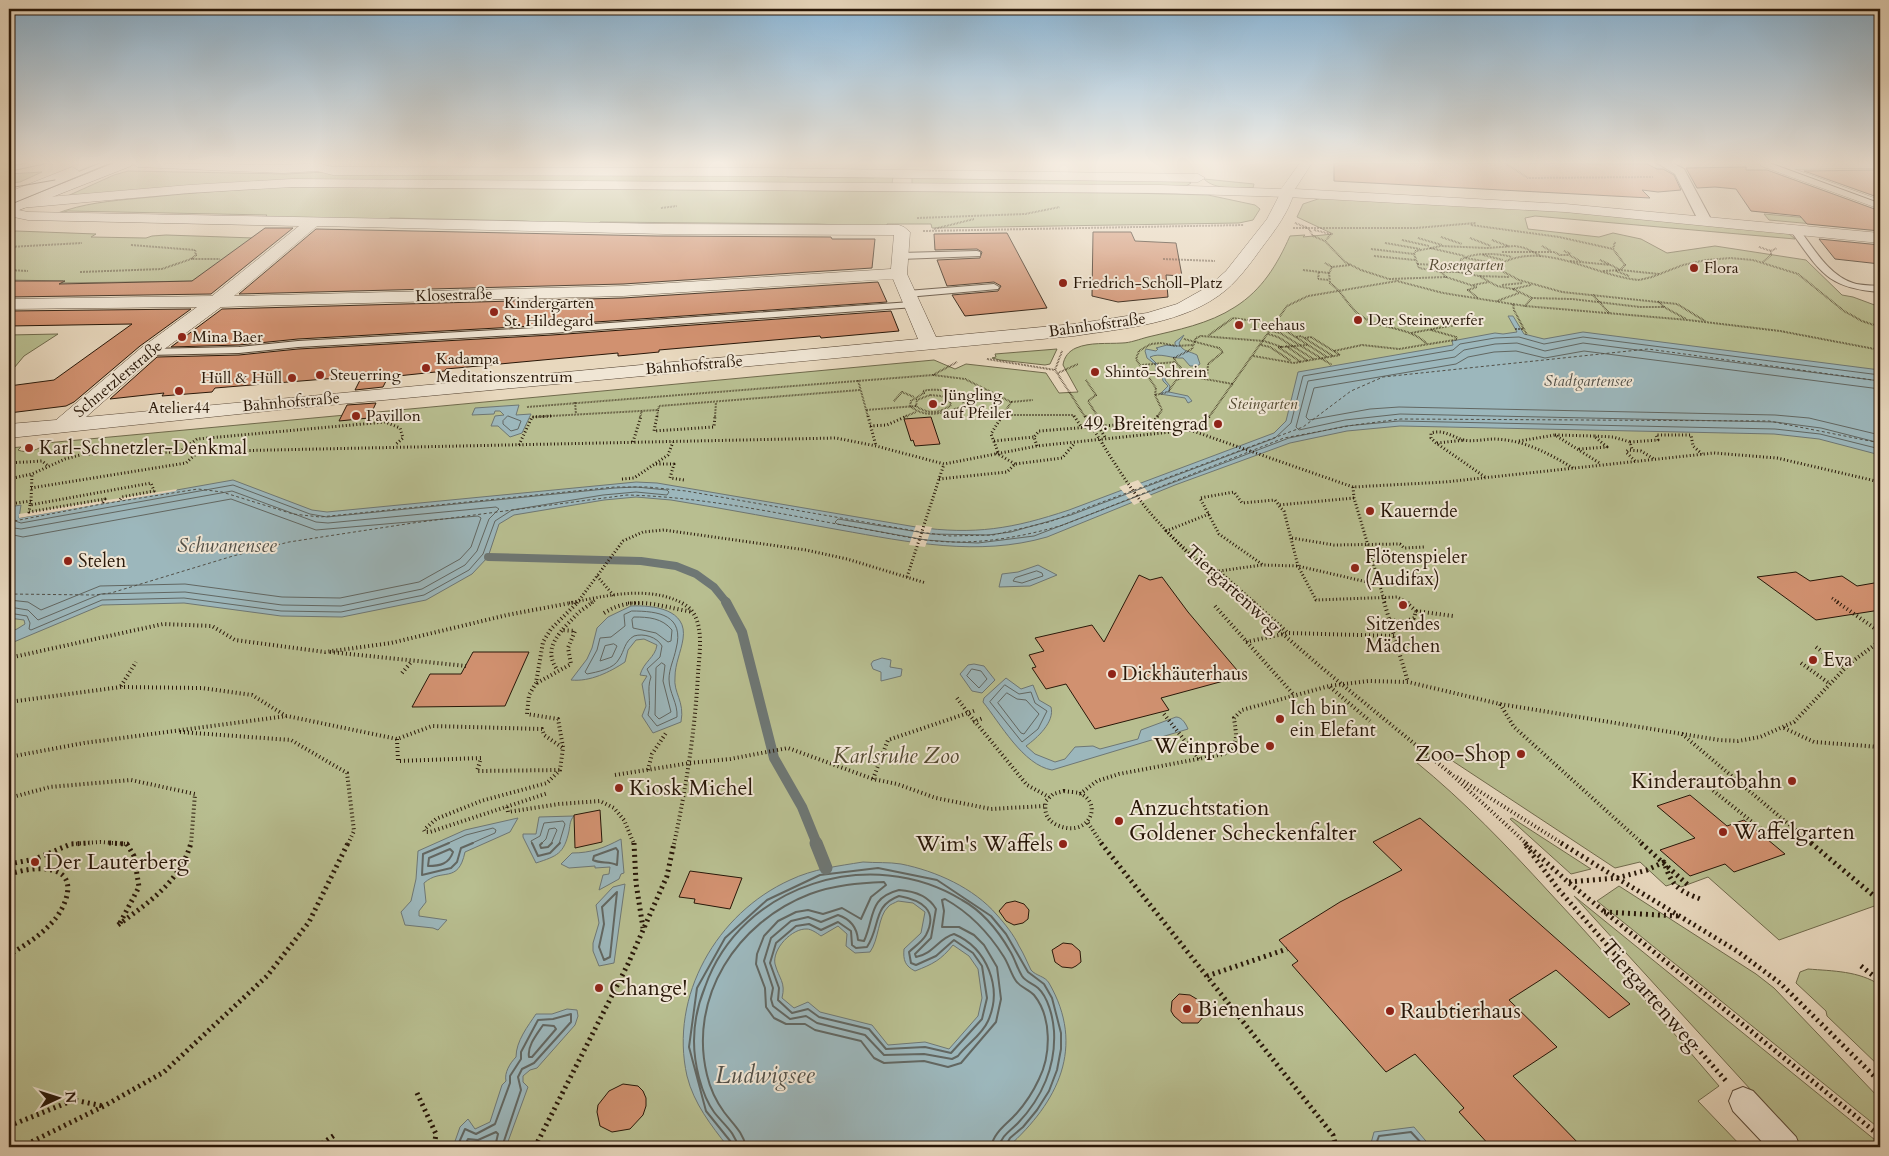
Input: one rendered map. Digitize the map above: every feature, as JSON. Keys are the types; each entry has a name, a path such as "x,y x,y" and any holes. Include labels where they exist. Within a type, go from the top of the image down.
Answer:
{"street":[{"path":"75,217 728,230 900,231 898,274 929,343"},
{"name":"Bahnhofstraße","path":"9,431 64,424 1074,330 1144,320 1185,306 1207,296 1224,283 1242,263 1275,217"},
{"path":"1658,217 1880,238"},
{"path":"1702,217 1704,221"},
{"name":"Schnetzlerstraße","path":"64,424 148,352 216,301 313,222"},
{"name":"Klosestraße","path":"9,304 216,301 710,287 898,274"}],"lane":[{"path":"1795,230 1821,263 1838,280 1849,285 1880,289"},
{"path":"900,256 977,254"},
{"path":"148,352 239,350 298,344 552,330 909,300 994,287"},
{"path":"1743,1101 1786,1147"}],"path":[{"path":"915,218 980,217"},
{"path":"929,231 980,217"},
{"path":"1292,222 1331,234 1326,240"},
{"path":"900,231 1270,226 1415,228 1467,225 1482,222"},
{"path":"1017,224 1018,229"},
{"path":"1467,225 1559,237 1613,248 1626,265 1620,270"},
{"path":"1309,228 1313,236 1326,240 1337,256 1350,265 1397,281 1443,293 1525,306 1688,320 1780,331 1880,350"},
{"path":"1441,237 1468,246"},
{"path":"1418,238 1445,246"},
{"path":"1470,238 1494,248"},
{"path":"1402,240 1432,247"},
{"path":"1492,240 1508,246"},
{"path":"1515,242 1544,258"},
{"path":"1613,248 1615,242"},
{"path":"9,247 82,243"},
{"path":"1385,243 1420,250"},
{"path":"131,245 195,250 196,255 191,259"},
{"path":"1371,249 1414,254 1416,251 1427,248 1445,246 1494,248 1520,246"},
{"path":"1542,246 1560,255 1569,255 1582,262"},
{"path":"1427,248 1468,257"},
{"path":"1487,248 1512,258"},
{"path":"1762,262 1771,255 1771,250"},
{"path":"1564,251 1573,254 1569,255"},
{"path":"1462,258 1497,252 1554,252"},
{"path":"1522,252 1531,256"},
{"path":"1414,254 1419,268 1423,270 1475,274 1497,286 1513,289 1532,298 1572,298 1640,307 1664,307"},
{"path":"1482,254 1504,260 1531,256 1612,265"},
{"path":"1374,256 1415,260"},
{"path":"1564,261 1634,279 1649,278 1682,265 1721,257 1762,262 1801,276 1822,295 1859,320 1880,327"},
{"path":"1462,258 1500,264"},
{"path":"1461,266 1465,264 1460,260 1462,258"},
{"path":"80,272 162,269 191,259 220,259"},
{"path":"1163,259 1242,263"},
{"path":"1500,270 1500,264 1504,260"},
{"path":"1600,260 1620,270"},
{"path":"1326,263 1332,267 1350,265"},
{"path":"1418,264 1500,270 1524,283 1567,292 1658,301 1684,307 1705,322"},
{"path":"1454,266 1458,272"},
{"path":"1332,267 1329,273 1330,283 1340,290 1353,310 1364,319 1421,337 1427,344"},
{"path":"9,270 28,271"},
{"path":"1303,270 1329,273"},
{"path":"1598,270 1661,274"},
{"path":"1616,270 1634,279"},
{"path":"1319,272 1318,279 1329,280"},
{"path":"1441,272 1453,282 1473,285 1490,282"},
{"path":"1479,276 1511,277"},
{"path":"1389,278 1446,277"},
{"path":"9,479 32,474 48,466 84,454 199,450 836,438 876,446 944,464 1037,446 1190,430 1199,426 1212,414 1287,306 1308,296 1397,281"},
{"path":"1497,286 1524,283"},
{"path":"1473,285 1476,288 1468,290 1478,298"},
{"path":"1513,289 1532,285"},
{"path":"1496,301 1520,292"},
{"path":"1567,292 1572,298"},
{"path":"1592,295 1610,314"},
{"path":"1613,297 1618,303"},
{"path":"1525,306 1532,298"},
{"path":"1629,299 1640,307"},
{"path":"1658,301 1664,307 1688,320"},
{"path":"1513,304 1522,329 1527,335"},
{"path":"1208,335 1233,318 1275,324"},
{"path":"1410,333 1477,321"},
{"path":"1273,327 1284,329 1327,358"},
{"path":"1333,351 1362,345 1399,350 1456,339 1456,337 1430,329"},
{"path":"1515,329 1522,329"},
{"path":"1271,330 1280,333 1332,365"},
{"path":"1268,334 1278,336 1315,360"},
{"path":"1175,362 1174,358 1188,351 1196,338 1208,335 1264,340 1284,346 1309,361"},
{"path":"1295,337 1302,336 1334,356"},
{"path":"1253,356 1294,363 1340,355 1311,337 1305,338"},
{"path":"1184,339 1219,348 1223,352 1208,364 1207,378"},
{"path":"994,440 1034,437 1039,431 1099,428 1153,422 1162,410 1154,395 1155,384 1144,371 1136,358 1136,354 1139,349 1160,343 1180,346 1193,345"},
{"path":"983,358 996,362 1055,370 1056,363 1066,345"},
{"path":"1151,345 1157,346"},
{"path":"1260,345 1270,347 1294,363"},
{"path":"1301,362 1278,347 1326,346"},
{"path":"1280,354 1286,353"},
{"path":"1142,366 1175,362 1184,369 1188,376"},
{"path":"1058,373 1078,364"},
{"path":"933,375 948,366"},
{"name":"Tiergartenweg","path":"1055,370 1127,483 1152,515 1193,556 1322,668 1450,773 1568,882 1880,1136"},
{"path":"1105,372 1144,371"},
{"path":"528,407 933,375 965,379 1011,402 1034,400"},
{"path":"1154,395 1173,390 1176,380 1188,376 1233,384"},
{"path":"858,380 876,446"},
{"path":"1086,380 1096,395 1088,401 1104,427"},
{"path":"716,402 714,427 654,431 659,406 860,390"},
{"path":"870,426 887,425 916,412 940,414 962,407 964,401 945,390 928,390 914,397 910,406"},
{"path":"894,401 902,392 914,397"},
{"path":"946,398 954,394"},
{"path":"866,410 916,406 927,412 940,412 951,406 950,400 936,395 924,396 917,400 916,406"},
{"path":"575,402 576,414"},
{"path":"1011,402 990,434 994,440 997,453 1015,464"},
{"path":"910,406 916,412"},
{"path":"518,445 532,417 658,410"},
{"path":"633,442 642,411"},
{"path":"1002,415 1073,415 1082,429"},
{"path":"351,425 353,420"},
{"path":"182,451 197,439 385,422 400,428 403,438 394,446"},
{"path":"1153,422 1160,433"},
{"path":"1099,428 1106,439"},
{"path":"1190,430 1353,488 1486,477 1702,454 1739,453 1768,456 1880,482"},
{"path":"1465,440 1453,434 1431,433 1431,438 1436,443 1486,477"},
{"path":"1555,435 1602,465"},
{"path":"1518,442 1541,436 1555,435 1620,437 1630,442 1658,440 1656,435 1691,435 1690,441 1695,450 1702,454"},
{"path":"1579,449 1607,447 1594,436"},
{"path":"1034,437 1037,446"},
{"path":"1436,443 1495,439 1518,442 1540,449 1574,468"},
{"path":"622,479 634,478 668,455 673,442"},
{"path":"939,479 1007,472 1015,464 1062,458 1076,442"},
{"path":"1630,442 1632,449"},
{"path":"1636,461 1626,452 1632,449 1641,451 1654,459"},
{"path":"31,488 186,463 199,450"},
{"path":"9,463 42,461 48,466"},
{"path":"654,464 674,464 670,478 684,480"},
{"path":"908,578 944,464"},
{"path":"32,474 29,512 105,499 102,504"},
{"path":"142,485 144,478"},
{"path":"9,504 151,483 154,491 122,497 120,501"},
{"path":"1353,488 1354,498 1408,682"},
{"path":"1263,565 1219,534 1200,498 1234,492 1242,503 1275,500 1284,511 1298,566 1316,600 1397,597 1409,603 1416,611 1453,616"},
{"path":"1279,505 1354,498"},
{"path":"1209,514 1166,531 1207,573 1263,565 1298,566 1380,585"},
{"path":"548,792 507,808 430,832 425,832 424,830 436,819 481,801 547,783 560,770 563,748 558,719 527,714 529,695 536,683 543,642 551,630 578,601 616,550 630,537 643,532 657,530 684,532 806,550 847,559 926,583"},
{"path":"1292,538 1334,545 1400,544 1404,548 1424,547"},
{"path":"1219,571 1288,633"},
{"path":"598,574 614,596"},
{"path":"325,652 391,643 507,615 614,596 653,593 669,596 681,600 693,612 698,624 700,639 696,711 690,763 678,832 667,876 628,964 535,1147"},
{"path":"1832,598 1880,632"},
{"path":"556,668 550,658 550,651 562,630 578,612 597,599"},
{"path":"604,613 619,605 644,602 675,610 693,612"},
{"path":"1215,606 1294,695"},
{"path":"1390,620 1404,622 1414,618 1416,611"},
{"path":"9,658 163,624 212,626 235,640 325,652 466,666"},
{"path":"536,683 571,664 568,648 575,631 562,630"},
{"path":"1246,642 1288,633 1395,636"},
{"path":"1080,794 1097,781 1119,774 1224,754 1233,749 1237,739 1234,718 1242,710 1329,686 1368,681 1408,682 1500,704 1682,734 1738,741 1760,737 1794,722 1844,668 1880,642"},
{"path":"1816,647 1844,668"},
{"path":"402,673 412,660"},
{"path":"121,687 136,662"},
{"path":"1801,663 1830,684"},
{"path":"1329,686 1370,721"},
{"path":"9,702 121,687 202,688 252,695 287,716 397,739 432,726 542,728 544,735 563,748"},
{"path":"957,698 974,722 1027,785 1049,797"},
{"path":"1500,704 1514,727 1688,885"},
{"path":"873,779 888,740 976,710"},
{"path":"1164,714 1199,759"},
{"path":"9,757 84,743 287,716"},
{"path":"974,722 983,718"},
{"path":"1784,728 1814,742 1880,747"},
{"path":"21,1147 104,1106 164,1072 267,976 309,922 354,831 347,773 291,740 173,731"},
{"path":"648,770 652,754 666,733"},
{"path":"1682,734 1880,901"},
{"path":"397,739 398,760 481,758 477,771 560,770"},
{"path":"615,775 756,755 788,748 873,779 897,784 936,798 991,809 1044,806"},
{"name":"Tiergartenweg","path":"1450,773 1737,951 1780,983 1880,1082"},
{"path":"9,798 50,787 131,780 195,794 191,844 184,865 166,888 118,925 140,887 134,856 126,844 100,842 71,844 34,859 9,864"},
{"path":"1710,788 1772,838 1767,839"},
{"path":"1064,791 1080,794 1086,798 1092,808 1093,813 1088,823 1075,828 1060,826 1048,818 1044,806 1049,797 1064,791"},
{"path":"507,808 508,812 559,804 600,801 614,808 624,820 634,842 636,883 643,930"},
{"path":"1088,823 1108,854 1333,1135 1336,1147"},
{"name":"Tiergartenweg","path":"1522,839 1559,890 1743,1101"},
{"path":"1568,882 1617,878 1647,870 1664,862"},
{"path":"1664,862 1671,884 1680,891 1703,900"},
{"path":"9,874 44,868 59,872 68,881 69,893 63,909 50,925 31,941 9,955"},
{"path":"1604,912 1681,916"},
{"path":"1207,976 1287,949"},
{"path":"1861,966 1880,982"},
{"path":"417,1093 436,1134 434,1147"},
{"path":"9,1126 74,1100 104,1106"},
{"path":"317,1147 336,1134"}],"green space":[{"path":"265,217 1255,217 1253,220 1239,223 932,228 931,224 887,224 887,227 817,224 600,222 596,226 523,221 390,218 384,222 263,219"},
{"name":"Karlsruhe Zoo","path":"1297,217 1530,217 1525,218 1528,229 1599,237 1613,233 1641,239 1667,253 1715,246 1806,260 1842,295 1880,307 1880,904 1779,940 1708,877 1681,887 1675,883 1666,886 1640,862 1615,868 1439,752 1416,762 1468,808 1533,875 1614,964 1719,1086 1698,1101 1742,1147 9,1147 9,448 21,447 18,450 29,451 46,443 934,360 955,369 966,364 1046,373 1059,393 1078,392 1063,365 1071,351 1087,345 1128,342 1181,329 1215,318 1245,300 1261,285 1280,257 1290,236 1305,235 1303,237 1333,234"},
{"name":"Karlsruhe Zoo","path":"1546,217 1629,217 1787,232 1795,239"},
{"path":"1766,217 1796,217 1841,221 1846,227 1769,220"},
{"path":"9,232 96,234 91,237 146,238 166,235 254,238 200,281 60,283 63,281 9,280"},
{"path":"58,334 24,356 9,374 9,335"},
{"path":"1057,349 1050,364 1045,365 992,358 996,357 995,354"},
{"path":"1512,818 1591,869 1571,874 1510,819"},
{"path":"1619,886 1756,974 1774,988 1880,1099 1880,1129 1597,901"},
{"path":"1574,896 1880,1144 1880,1147 1803,1147"},
{"path":"1808,969 1855,974 1880,985 1880,1067 1796,983 1800,972"}],"water":[{"path":"1508,316 1513,316 1524,334 1544,339 1583,332 1880,370 1880,455 1819,439 1774,434 1400,426 1347,431 1290,443 1175,485 1047,537 1021,543 969,547 917,543 866,535 671,500 636,497 604,500 514,515 499,524 488,557 472,574 426,600 342,617 281,616 184,603 102,605 9,644 9,632 25,624 24,620 9,618 9,507 21,505 19,518 233,480 312,510 327,512 636,482 657,483 916,527 957,530 993,529 1029,522 1069,510 1274,433 1286,421 1298,372 1453,345 1452,341 1495,333 1517,332"},
{"path":"1184,335 1179,343 1180,346 1184,350 1197,355 1200,364 1197,366 1190,366 1183,358 1158,355 1150,357 1158,365 1157,372 1166,375 1165,380 1170,386 1169,392 1188,396 1192,401 1188,403 1185,398 1160,394 1168,386 1163,381 1162,375 1155,373 1156,365 1147,358 1145,351 1146,349 1156,351 1158,349 1156,348 1167,345 1175,346 1175,342"},
{"path":"519,405 516,415 531,414 522,433 510,437 498,426 491,426 495,416 504,415 500,411 495,411 494,414 472,415 475,408"},
{"path":"1038,565 1057,575 1030,586 999,587 1002,574 1018,572"},
{"path":"631,606 658,608 667,611 675,615 683,629 675,683 681,708 681,722 653,733 642,716 646,706 642,684 647,676 640,675 657,645 644,639 636,640 628,650 625,662 619,666 592,678 571,680 587,659 597,628 608,617"},
{"path":"882,658 891,660 890,667 902,669 901,676 881,681 881,672 873,669 871,664 873,661"},
{"path":"968,665 984,666 995,680 982,693 972,691 960,674"},
{"path":"1006,678 1021,689 1033,685 1039,700 1051,707 1052,713 1048,724 1026,746 1035,754 1055,762 1065,759 1075,747 1093,746 1100,749 1138,739 1141,730 1176,717 1182,719 1188,729 1052,770 1041,767 1013,742 983,702 984,698"},
{"path":"574,816 565,845 559,853 536,863 523,834 536,834 539,817"},
{"path":"518,818 510,832 465,852 462,862 454,872 431,878 424,883 426,902 419,911 419,916 447,920 438,930 405,925 401,912 411,901 416,879 418,851 465,830"},
{"path":"621,839 624,873 621,874 619,879 599,890 603,875 609,874 610,867 569,868 561,864 572,853 597,849"},
{"name":"Ludwigsee","path":"863,862 892,863 914,867 941,876 966,889 988,905 997,915 1015,938 1031,970 1049,983 1060,1007 1065,1029 1065,1051 1061,1072 1053,1092 1041,1111 1026,1130 1008,1147 728,1147 709,1122 694,1096 687,1076 683,1046 685,1016 692,988 704,960 721,935 741,913 764,895 790,880 826,868","holes":["898,901 913,903 925,912 921,933 904,949 904,959 907,965 915,971 932,964 953,945 969,956 978,969 982,998 978,1016 949,1049 925,1042 888,1045 872,1025 820,1012 808,1002 794,1008 782,998 783,984 775,964 775,958 780,946 789,936 795,932 807,929 821,936 838,926 847,934 846,946 855,953 870,952 882,916 889,906"]},
{"path":"625,884 614,963 599,966 593,951 593,943 599,923 596,905 613,887"},
{"path":"567,1009 577,1010 578,1016 575,1025 537,1068 530,1070 523,1076 523,1082 528,1087 506,1147 453,1147 460,1127 468,1119 475,1129 490,1122 502,1085 506,1081 507,1071 516,1057 520,1040 536,1014 552,1014"},
{"path":"1414,1127 1431,1147 1370,1147 1374,1132"}],"pier":[{"path":"1138,480 1152,497 1134,505 1119,487"},
{"path":"177,489 176,491 19,518 19,514"},
{"path":"916,525 932,527 925,547 909,545"}],"building":[{"path":"1801,217 1880,217 1880,231 1807,224"},
{"path":"265,228 293,228 211,294 9,297 9,281 65,281 59,284 192,281"},
{"path":"316,229 875,239 872,268 623,284 239,294"},
{"path":"1093,232 1131,232 1135,241 1176,243 1182,276 1166,275 1168,297 1118,302 1092,296"},
{"path":"1007,233 1047,308 965,316 952,295 998,291 1001,286 994,282 947,286 937,260 980,258 982,252 977,249 935,250 934,234"},
{"path":"1819,239 1880,245 1880,264 1835,259"},
{"path":"878,282 887,302 552,325 298,339 239,345 171,347 222,309 623,298"},
{"path":"191,309 140,346 74,402 66,406 9,413 9,386 54,380 132,324 9,326 9,311"},
{"path":"891,311 899,331 821,338 820,336 659,350 659,352 618,356 618,353 446,369 445,371 388,377 383,387 355,390 362,376 215,388 212,392 162,396 164,393 110,399 157,357 239,355 298,349 552,335"},
{"path":"376,403 369,418 339,421 347,405"},
{"path":"931,417 940,444 915,446 913,440 911,441 904,419"},
{"path":"1796,572 1810,581 1842,576 1857,586 1880,582 1880,610 1816,620 1757,577"},
{"name":"Dickhäuterhaus","path":"1139,575 1150,580 1162,577 1188,612 1242,676 1161,698 1169,710 1095,729 1066,684 1046,689 1032,668 1036,667 1029,655 1044,651 1035,638 1092,625 1104,642"},
{"path":"473,652 529,652 505,706 412,707 430,674 461,674"},
{"name":"Waffelgarten","path":"1690,795 1727,826 1744,820 1785,854 1734,872 1725,864 1690,876 1660,850 1695,838 1657,806"},
{"path":"600,810 602,842 575,848 574,815"},
{"path":"1420,818 1630,1004 1609,1018 1556,970 1509,1000 1557,1047 1513,1076 1582,1147 1491,1147 1459,1112 1464,1108 1415,1054 1386,1072 1292,965 1298,961 1279,940 1340,902 1402,870 1373,842"},
{"path":"690,871 742,878 730,909 694,903 695,899 679,897"},
{"path":"1015,901 1024,904 1029,910 1028,919 1023,923 1014,925 1006,921 999,911 1006,903"},
{"path":"1063,943 1072,944 1080,951 1081,962 1072,968 1062,967 1055,962 1052,950"},
{"name":"Bienenhaus","path":"1179,994 1190,995 1200,1001 1203,1006 1204,1016 1198,1023 1182,1023 1174,1016 1171,1011 1172,1001"},
{"path":"623,1084 638,1086 646,1098 646,1106 643,1115 630,1129 612,1132 600,1126 597,1112 598,1105 609,1091"}],"waterway":[{"path":"488,557 641,561 676,566 696,574 714,587 727,603"},
{"path":"726,602 742,632 774,758 802,807 817,844"},
{"path":"816,843 826,868"}],"ferry route":[{"path":"9,522 102,504 198,489 222,492 293,514 320,517 615,487 648,487 686,491 927,533 950,536 993,535 1049,522 1303,427 1351,391 1383,377 1648,349 1880,381"},
{"path":"9,594 94,595 111,593 233,556 289,542 413,523 627,495 657,496 717,503 926,540 967,542 1000,539 1063,525 1284,438 1354,425 1401,419 1769,421 1880,443"}],"place":[{"name":"Flora","path":"1694,268"},
{"name":"Friedrich-Scholl-Platz","path":"1063,283"},
{"name":"Kindergarten St. Hildegard","path":"494,312"},
{"name":"Der Steinewerfer","path":"1358,320"},
{"name":"Teehaus","path":"1239,325"},
{"name":"Mina Baer","path":"182,337"},
{"name":"Kadampa Meditationszentrum","path":"426,368"},
{"name":"Shintō-Schrein","path":"1095,372"},
{"name":"Steuerring","path":"320,375"},
{"name":"Hüll & Hüll","path":"292,378"},
{"name":"Atelier44","path":"179,391"},
{"name":"Jüngling auf Pfeiler","path":"933,404"},
{"name":"Pavillon","path":"356,416"},
{"name":"49. Breitengrad","path":"1218,424"},
{"name":"Karl-Schnetzler-Denkmal","path":"29,448"},
{"name":"Kauernde","path":"1370,511"},
{"name":"Stelen","path":"68,561"},
{"name":"Flötenspieler (Audifax)","path":"1355,568"},
{"name":"Sitzendes Mädchen","path":"1403,605"},
{"name":"Eva","path":"1813,660"},
{"name":"Dickhäuterhaus","path":"1112,674"},
{"name":"Ich bin ein Elefant","path":"1280,719"},
{"name":"Weinprobe","path":"1270,746"},
{"name":"Zoo-Shop","path":"1521,754"},
{"name":"Kinderautobahn","path":"1792,781"},
{"name":"Kiosk Michel","path":"619,788"},
{"name":"Anzuchtstation Goldener Scheckenfalter","path":"1119,821"},
{"name":"Waffelgarten","path":"1723,832"},
{"name":"Wim's Waffels","path":"1063,844"},
{"name":"Der Lauterberg","path":"35,862"},
{"name":"Change!","path":"599,988"},
{"name":"Bienenhaus","path":"1187,1009"},
{"name":"Raubtierhaus","path":"1390,1011"}],"park label":[{"name":"Rosengarten","path":"1466,265"},
{"name":"Steingarten","path":"1263,404"}],"water label":[{"name":"Stadtgartensee","path":"1588,381"},
{"name":"Schwanensee","path":"227,545"}]}
